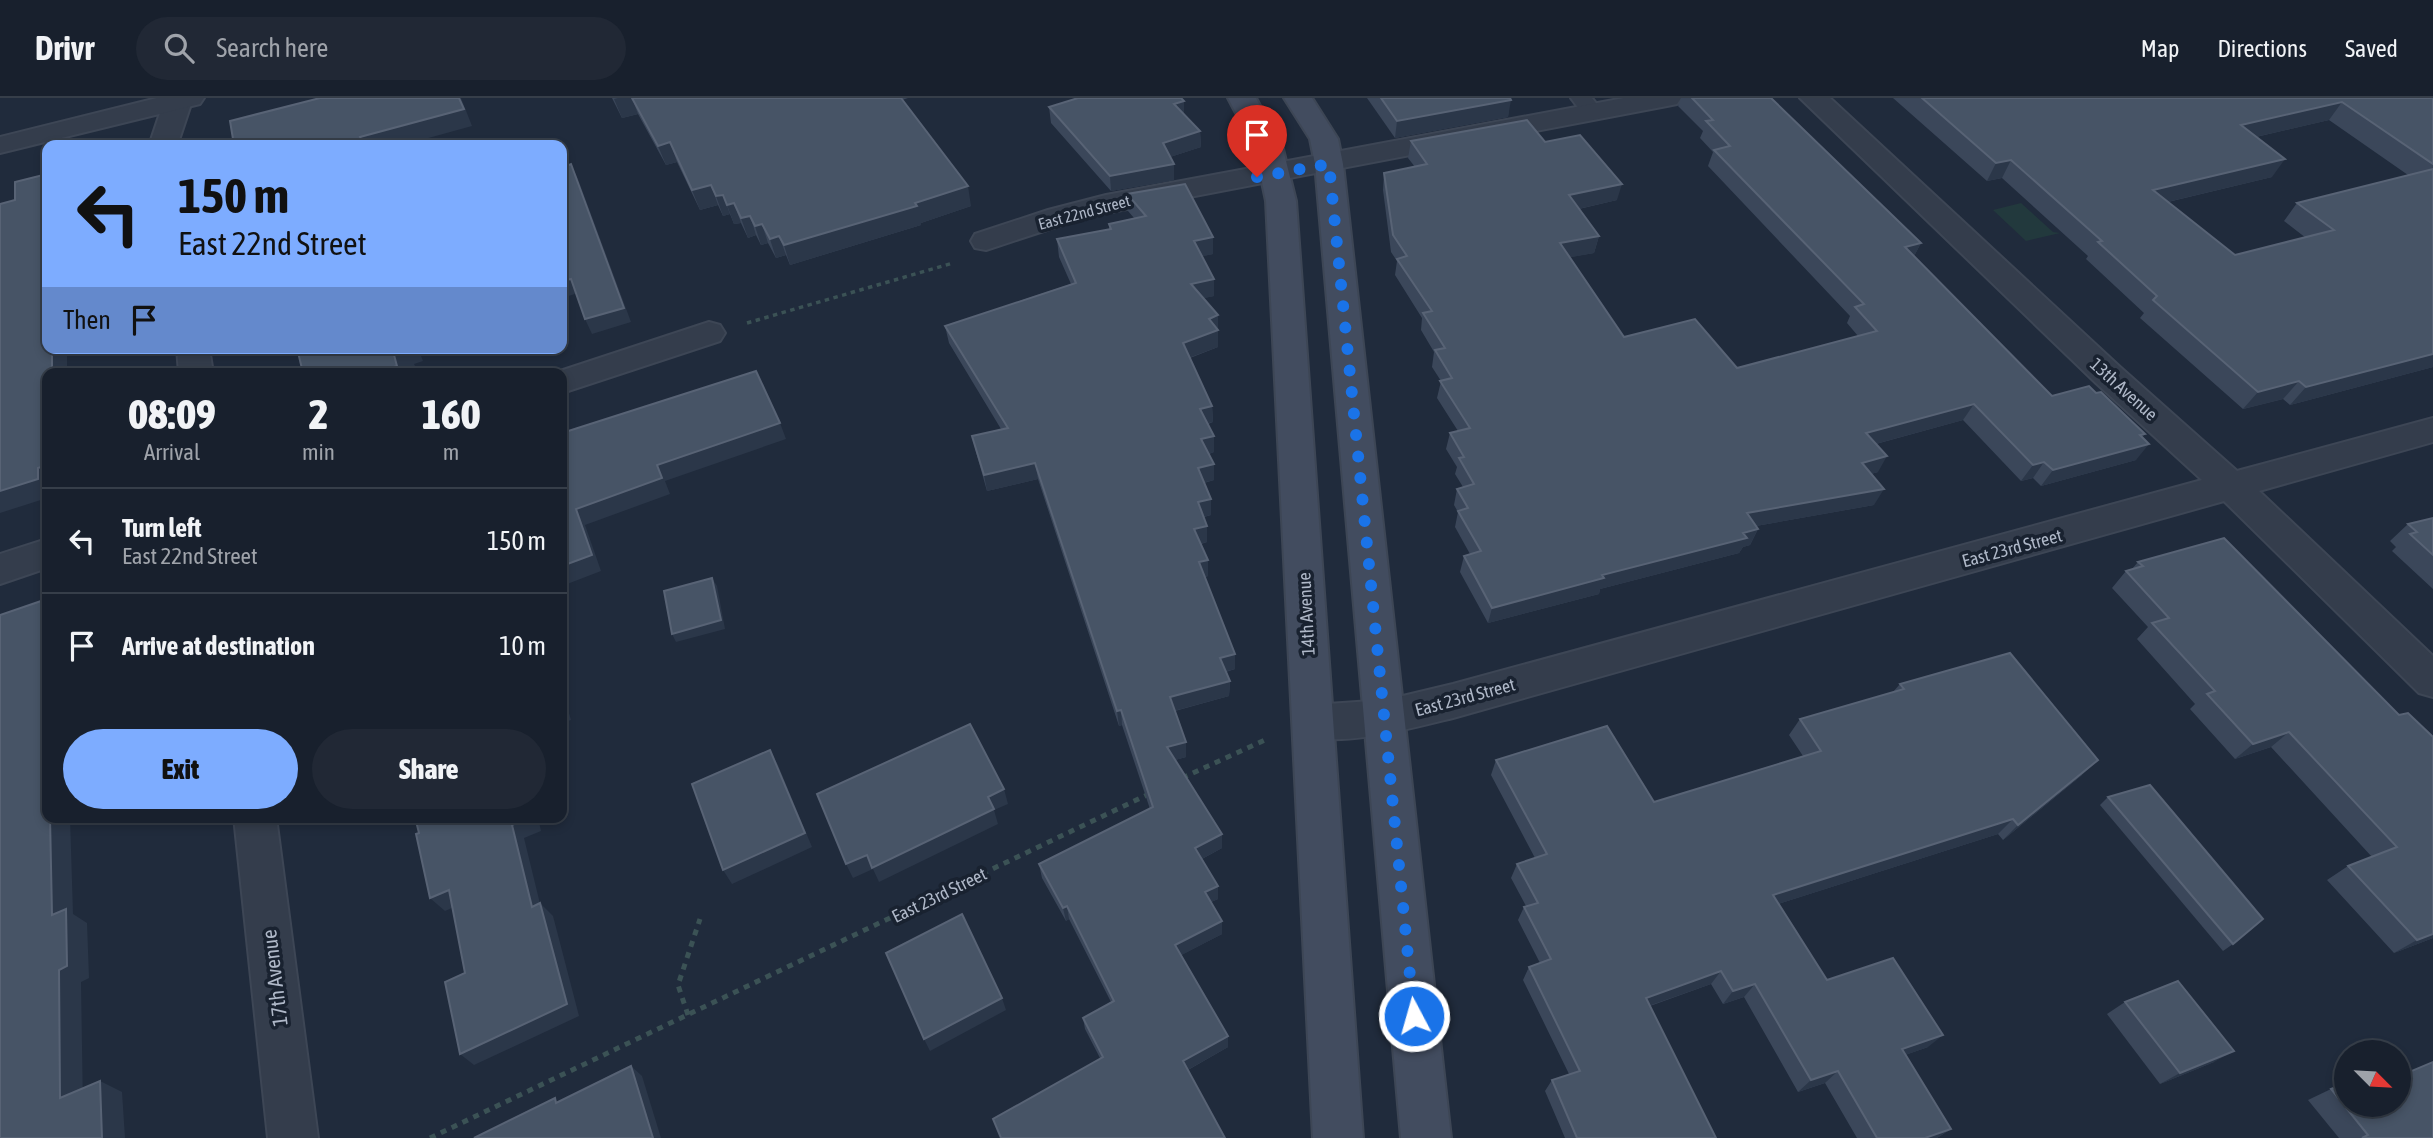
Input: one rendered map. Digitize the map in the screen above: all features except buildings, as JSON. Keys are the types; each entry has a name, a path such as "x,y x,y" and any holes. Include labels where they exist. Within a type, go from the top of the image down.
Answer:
{"main road":[{"name":"14th Avenue","path":"1242,98 1259,126 1276,174 1281,201 1338,1138"},
{"path":"1298,98 1324,139 1329,164 1426,1138"}],"street":[{"name":"East 22nd Street","path":"986,241 1058,216 1106,204 1329,164 1586,105 1667,98"},
{"name":"13th Avenue","path":"1814,98 2108,375 2232,487 2433,681"},
{"path":"0,145 182,99"},
{"path":"165,140 182,99"},
{"path":"567,380 709,334"},
{"name":"East 23rd Street","path":"1312,722 1386,717 1453,701 2433,430"},
{"path":"0,569 42,555"},
{"name":"17th Avenue","path":"256,823 293,1138"}],"path":[{"path":"709,334 949,265 986,241"},
{"path":"1170,784 1252,744 1312,722"},
{"name":"East 23rd Street","path":"430,1138 1158,790"},
{"path":"688,1015 678,985 700,919"}],"green space":[{"path":"2021,203 2053,232 2060,233 2026,241 1993,210"}],"route":[{"path":"1257,177 1329,164 1414,1016"}]}
